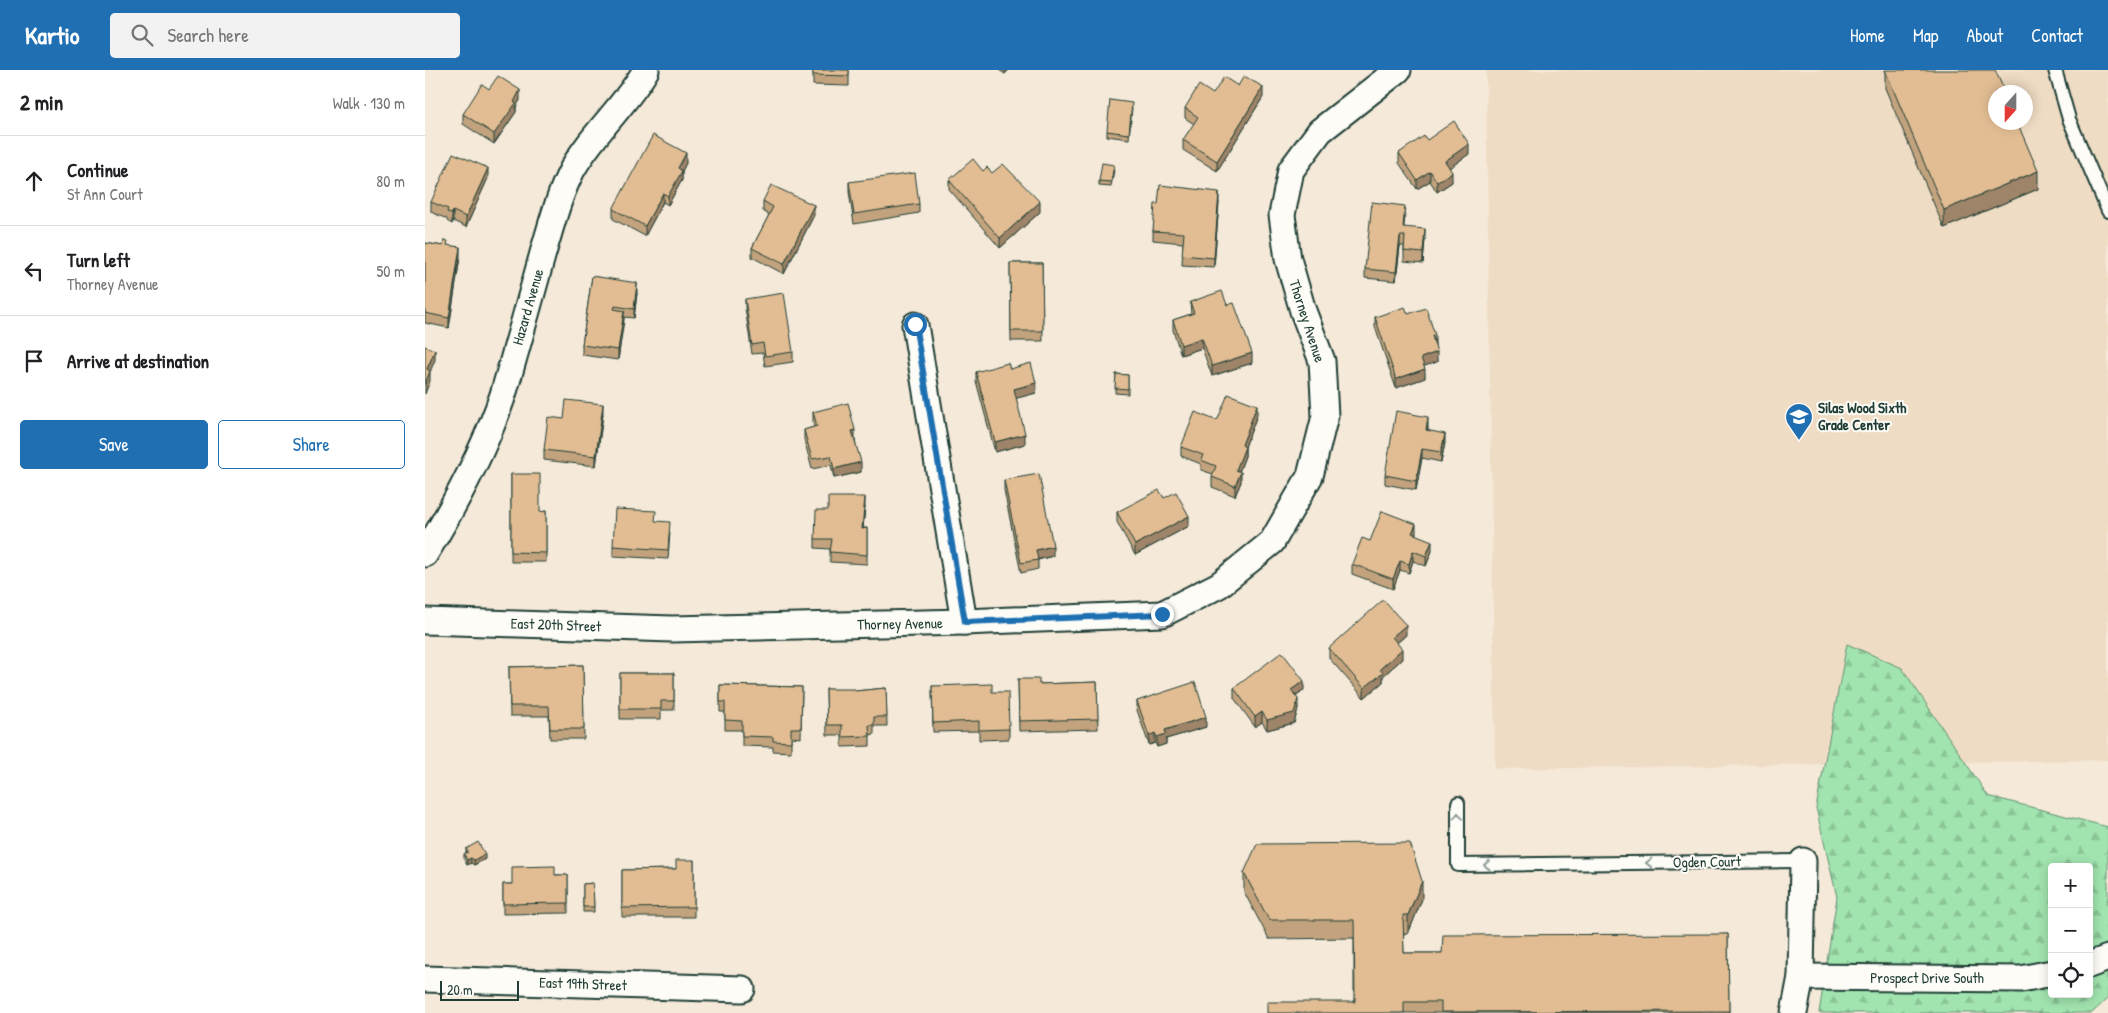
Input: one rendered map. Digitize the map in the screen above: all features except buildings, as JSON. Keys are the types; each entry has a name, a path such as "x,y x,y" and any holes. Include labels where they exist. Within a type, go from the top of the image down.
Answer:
{"street":[{"name":"Hazard Avenue","path":"425,554 455,504 492,423 502,396 551,226 572,171 603,124 646,70"},
{"name":"Thorney Avenue","path":"687,629 965,622 1162,614 1219,585 1272,542 1310,476 1325,416 1322,361 1303,311 1288,258 1282,215 1291,170 1320,131 1398,70"},
{"path":"915,324 965,622"},
{"name":"East 20th Street","path":"425,621 687,629"},
{"name":"Ogden Court","path":"1794,1013 1801,977 1803,861"},
{"path":"2093,964 2108,958"},
{"name":"Prospect Drive South","path":"1801,977 2021,979 2048,974"},
{"name":"East 19th Street","path":"425,979 742,989"}],"lane":[{"path":"2055,70 2069,120 2108,211"},
{"name":"Ogden Court","path":"1458,803 1458,865 1803,861"}],"shaded area":[{"name":"Silas Wood Sixth Grade Center","path":"1486,70 2108,70 2108,760 1495,769"}],"green space":[{"path":"1847,644 1902,668 1988,796 2108,827 2108,998 2092,1013 1819,1013 1837,897 1816,808"}],"place":[{"name":"Silas Wood Sixth Grade Center","path":"1799,441"}],"route":[{"path":"915,324 965,622 1162,614"}]}
